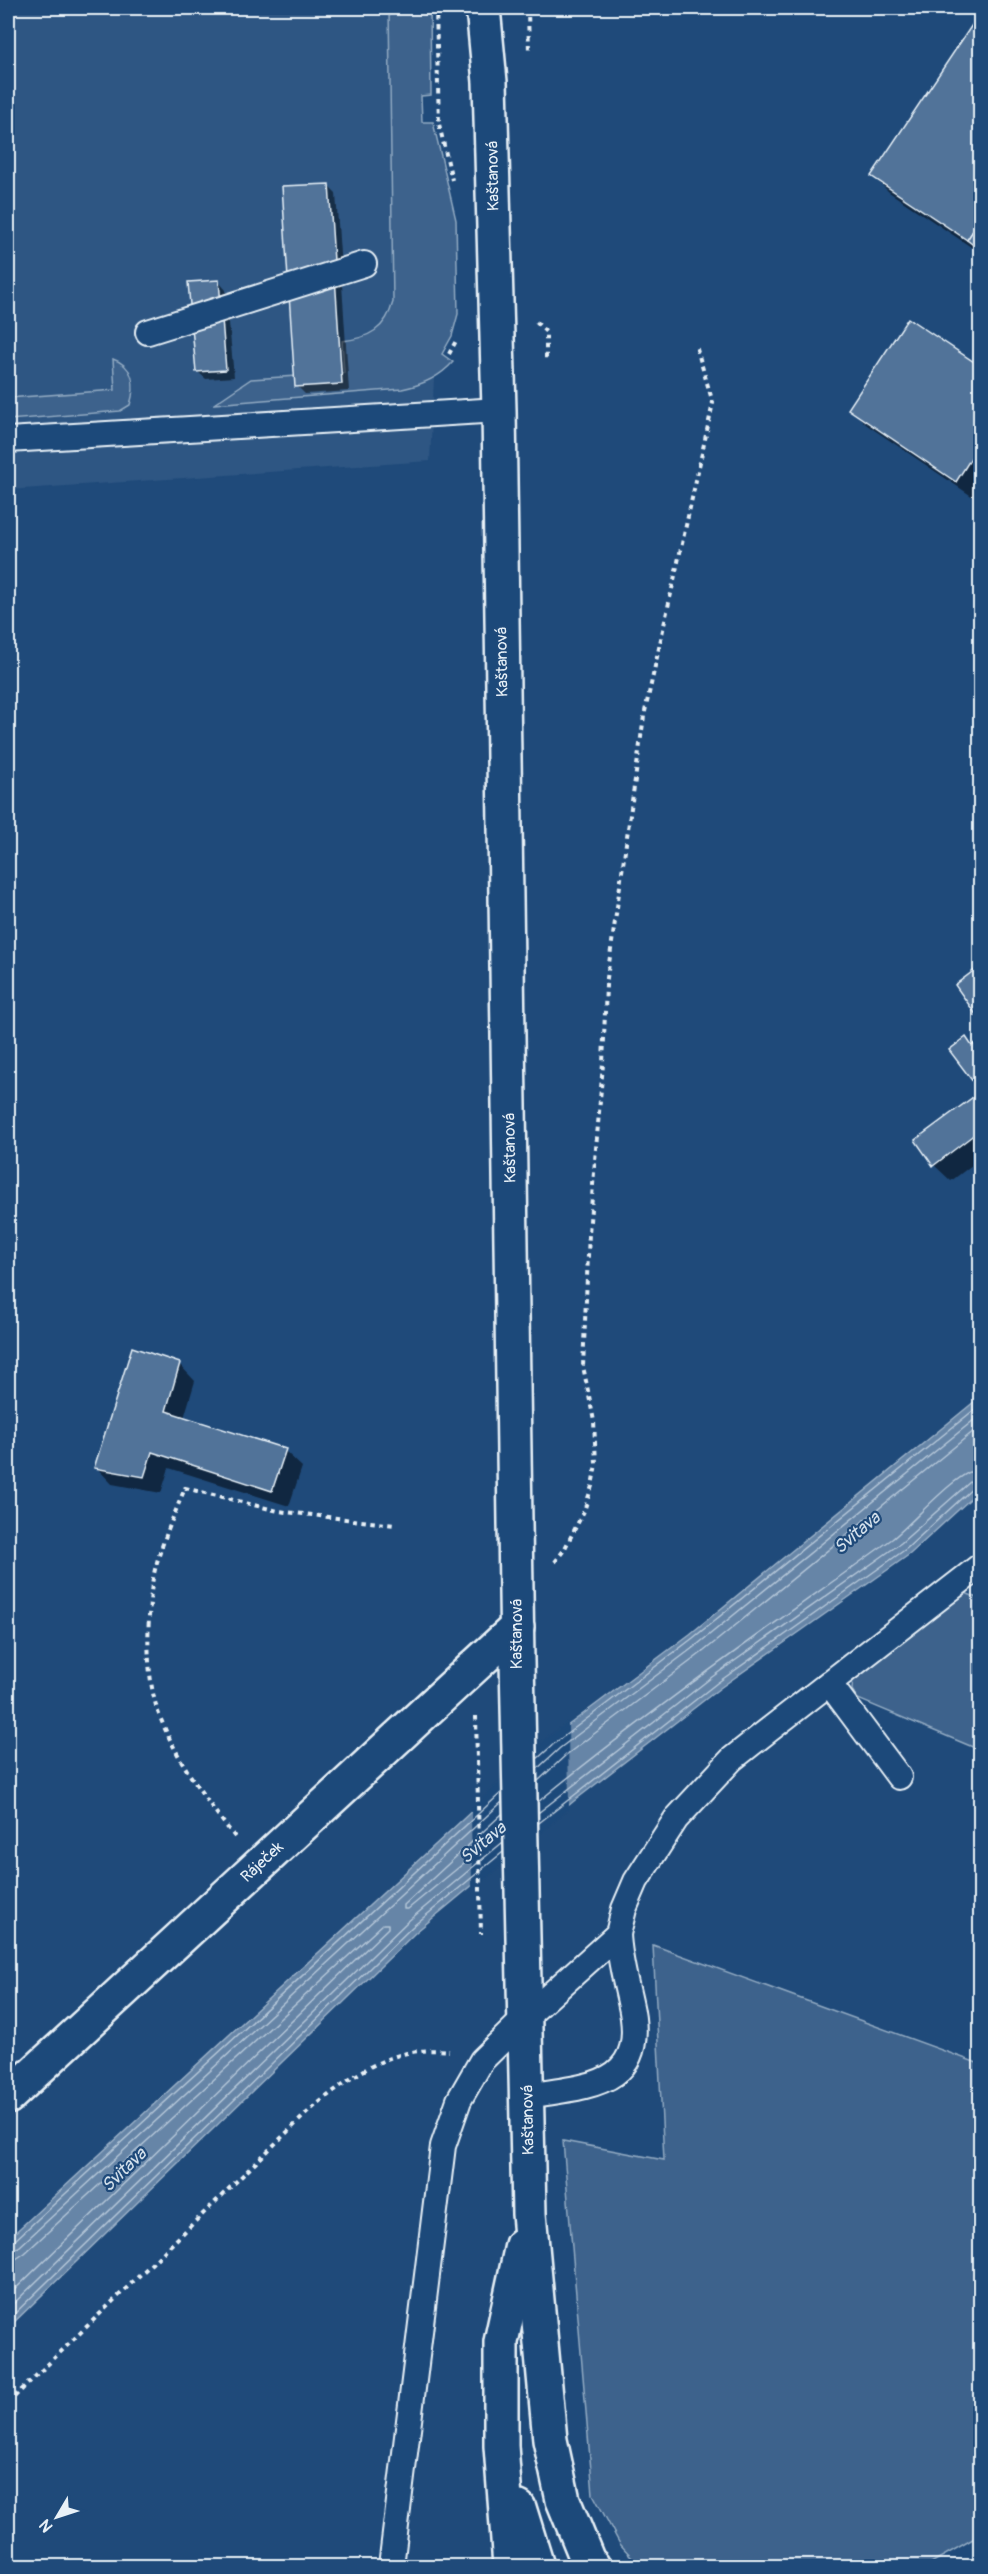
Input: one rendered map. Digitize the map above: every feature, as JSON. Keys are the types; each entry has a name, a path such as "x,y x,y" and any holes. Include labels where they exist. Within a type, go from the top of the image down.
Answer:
{"main road":[{"name":"Kaštanová","path":"483,8 490,82 499,410 517,1661 529,2214 550,2440 562,2500 590,2565"},
{"name":"Kaštanová","path":"490,82 500,8"},
{"name":"Ráječek","path":"8,2097 475,1664 517,1614"},
{"name":"Kaštanová","path":"510,2566 501,2446 501,2342 529,2214"},
{"name":"Kaštanová","path":"501,2446 537,2566"}],"lane":[{"path":"148,332 364,264"},
{"path":"8,440 499,410"},
{"path":"527,2096 579,2088 608,2079 619,2073 627,2063 632,2049 634,2029 631,2004 619,1953 618,1934 624,1909 636,1881 676,1819 732,1759 981,1566"},
{"path":"829,1683 899,1777"},
{"path":"391,2566 443,2146 459,2100 482,2060 618,1934"}],"path":[{"path":"436,8 439,124 453,187"},
{"path":"449,354 459,334"},
{"path":"517,1614 564,1550 584,1511 596,1464 594,1421 583,1366 606,986 644,717 713,403 696,346"},
{"path":"258,1866 220,1818 174,1746 159,1715 151,1676 148,1635 152,1583 185,1488 278,1511 395,1525"},
{"path":"476,1707 482,1943"},
{"path":"8,2403 310,2110 340,2086 372,2064 401,2054 428,2049 450,2051 482,2060"}],"shaded area":[{"path":"8,8 430,8 431,95 421,96 422,122 433,122 456,220 458,313 452,336 442,354 453,362 434,379 430,461 8,490"},
{"path":"389,8 430,8 431,95 421,96 422,122 433,122 456,220 458,314 452,336 442,354 453,362 430,380 402,389 214,404 251,379 344,373 342,341 360,337 375,330 386,319 390,311 393,302"},
{"path":"113,359 129,371 133,384 130,405 120,411 8,420 8,398 115,390"},
{"path":"963,1592 980,1599 980,1750 858,1699 852,1690 853,1677"},
{"path":"653,1945 980,2064 980,2535 926,2566 640,2566 620,2544 593,2494 563,2141 664,2160"}],"water":[{"name":"Svitava","path":"980,1397 980,1490 910,1554 720,1688 574,1801 416,1932 8,2328 8,2239 551,1738 690,1634"}],"pier":[{"path":"568,1722 569,1809 472,1890 471,1809 549,1736"}],"building":[{"path":"980,13 980,220 967,240 871,176"},
{"path":"329,184 342,384 295,387 282,186"},
{"path":"980,220 980,250 967,240"},
{"path":"219,280 226,370 196,372 188,282"},
{"path":"908,318 980,366 980,444 956,482 848,409"},
{"path":"980,966 980,1018 979,1019 955,985"},
{"path":"966,1037 972,1046 980,1039 980,1091 949,1050"},
{"path":"980,1092 980,1130 933,1166 915,1140"},
{"path":"132,1347 180,1363 166,1411 286,1449 272,1491 152,1452 144,1477 94,1468"}]}
